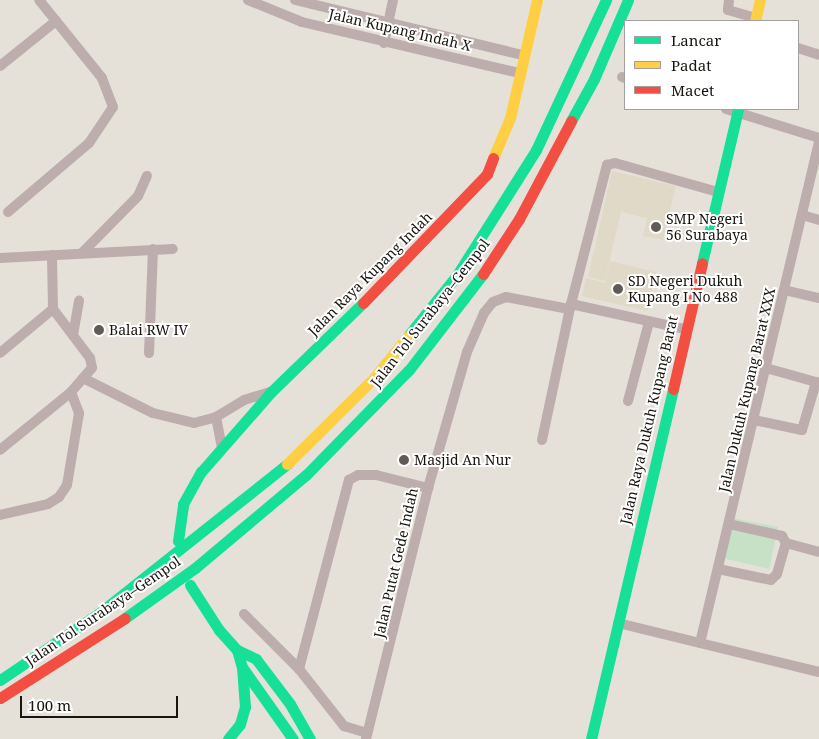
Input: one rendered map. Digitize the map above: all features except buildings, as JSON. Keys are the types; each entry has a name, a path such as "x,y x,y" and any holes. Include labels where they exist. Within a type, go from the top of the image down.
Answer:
{"main road":[{"name":"Jalan Raya Kupang Indah","path":"178,541 187,492 222,448 271,392 339,328 487,174 507,126 537,0"},
{"name":"Jalan Tol Surabaya–Gempol","path":"0,680 98,614 214,526 291,461 374,378 457,275 536,150 606,0"},
{"name":"Jalan Tol Surabaya–Gempol","path":"0,698 151,601 195,568 306,475 409,370 488,268 520,219 594,79 628,0"},
{"path":"756,20 760,0"},
{"name":"Jalan Raya Dukuh Kupang Barat","path":"591,739 718,192 733,110"},
{"path":"190,585 200,605 237,650 242,667 245,706 240,724 228,739"},
{"path":"237,650 256,659 290,704 321,739"},
{"path":"242,667 293,739"},
{"path":"290,704 310,739"}],"street":[{"path":"8,212 89,143 103,126 113,103 99,75 39,0"},
{"name":"Jalan Kupang Indah X","path":"248,0 302,22 384,43 520,73"},
{"name":"Jalan Kupang Indah X","path":"295,0 388,24 524,55"},
{"path":"384,43 393,0"},
{"path":"729,0 730,11 756,20"},
{"path":"0,66 56,21"},
{"path":"799,48 819,55"},
{"path":"733,110 819,140"},
{"name":"Jalan Dukuh Kupang Barat XXX","path":"700,643 819,140"},
{"path":"542,440 570,307 607,165 615,163 718,192"},
{"path":"82,253 142,191 148,176"},
{"path":"802,215 819,220"},
{"path":"149,353 153,249"},
{"path":"0,258 173,249"},
{"path":"0,450 71,392 92,368 92,361 53,309 52,255"},
{"path":"784,290 819,298"},
{"name":"Jalan Putat Gede Indah","path":"367,736 428,488 467,352 484,314 493,302 506,297 570,307 685,330"},
{"path":"73,335 78,301"},
{"path":"0,353 53,309"},
{"path":"628,401 650,322"},
{"path":"754,420 801,431 816,382 766,368"},
{"path":"83,378 168,418 194,423 216,417 244,400 271,392"},
{"path":"0,515 48,504 59,497 67,485 78,413 71,392"},
{"path":"216,417 222,448"},
{"path":"299,669 349,480 358,475 376,475 428,488"},
{"path":"718,569 771,580 777,574 786,544 782,536 729,524"},
{"path":"786,544 819,552"},
{"path":"244,614 299,669 344,726 367,736"},
{"path":"618,624 819,672"}],"shaded area":[{"name":"SMP Negeri 56 Surabaya","path":"612,171 676,186 663,240 643,236 647,218 621,212 605,281 588,277"},
{"name":"SD Negeri Dukuh Kupang I No 488","path":"610,261 656,272 647,311 582,296 586,278 605,283"}],"green space":[{"path":"727,517 778,527 769,569 718,557"}],"traffic: fast":[{"path":"408,336 457,275 536,150 606,0"},
{"path":"571,121 594,79 628,0"},
{"path":"702,263 738,110"},
{"path":"125,618 195,568 306,475 409,370 483,274"},
{"path":"178,541 183,504 201,472 271,392 363,303"},
{"path":"591,739 673,389"},
{"path":"0,680 98,614 287,464"},
{"path":"190,585 219,630 237,650 256,659 290,704 310,739"},
{"path":"237,650 242,667 293,739"},
{"path":"228,739 240,724 245,707 242,667"}],"traffic: slow":[{"path":"493,158 510,118 537,0"},
{"path":"755,20 760,0"},
{"path":"287,464 374,378 408,336"}],"traffic: jam":[{"path":"483,274 519,219 571,121"},
{"path":"363,303 487,174 493,158"},
{"path":"673,389 702,263"},
{"path":"0,698 125,618"}],"place":[{"name":"SMP Negeri 56 Surabaya","path":"656,227"},
{"name":"SD Negeri Dukuh Kupang I No 488","path":"618,289"},
{"name":"Balai RW IV","path":"99,330"},
{"name":"Masjid An Nur","path":"404,460"}]}
